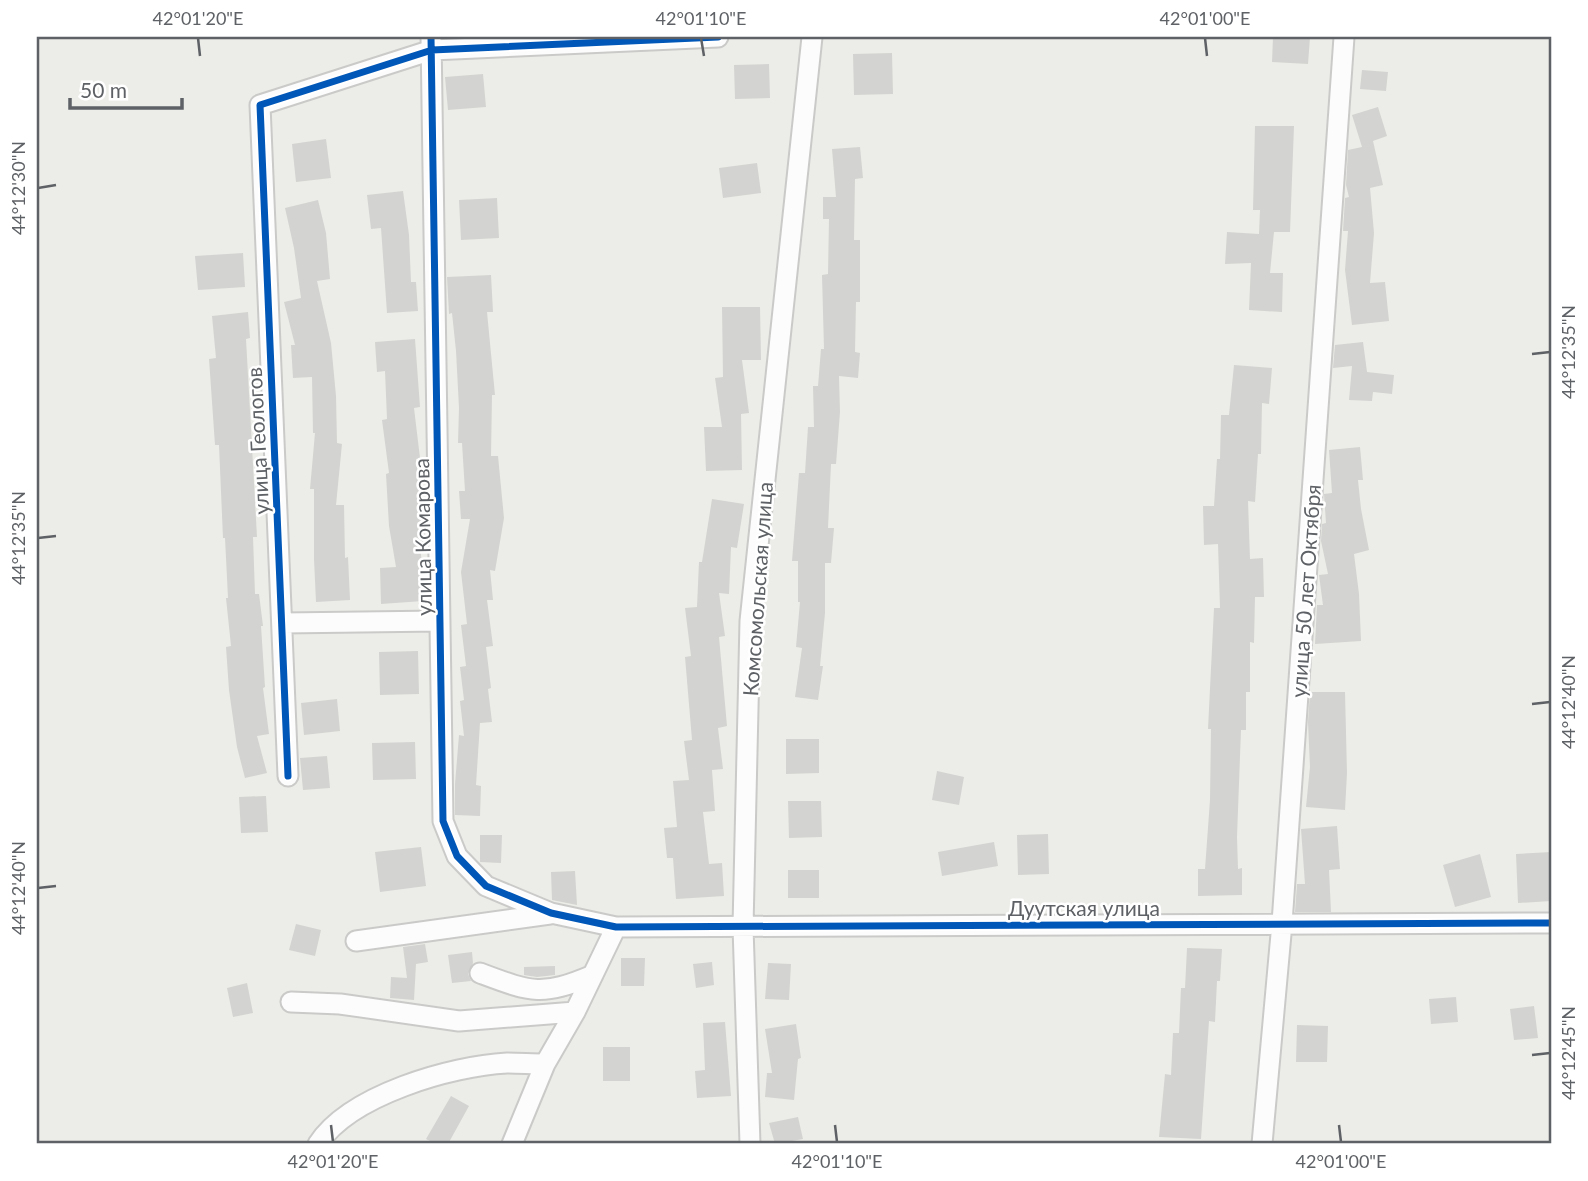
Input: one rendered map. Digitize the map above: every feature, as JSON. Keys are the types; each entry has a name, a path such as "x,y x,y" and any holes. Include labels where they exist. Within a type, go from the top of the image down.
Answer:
{"street":[{"path":"432,43 718,37"},
{"name":"Комсомольская улица","path":"750,1144 743,928 750,621 812,37"},
{"name":"улица 50 лет Октября","path":"1262,1144 1282,923 1344,37"},
{"name":"улица Геологов","path":"288,776 260,105 432,43"},
{"name":"улица Комарова","path":"432,43 443,821 457,856 486,886 551,914 616,927"},
{"path":"283,623 440,621"},
{"path":"356,941 551,914"},
{"name":"Дуутская улица","path":"616,927 1551,923"},
{"path":"512,1144 545,1064 575,1012 616,927"},
{"path":"481,973 521,989 548,990 593,975"},
{"path":"291,1002 340,1004 459,1021 575,1012"},
{"path":"318,1144 350,1113 392,1090 450,1071 506,1063 545,1064"}],"building":[{"path":"1273,37 1310,37 1308,64 1272,62"},
{"path":"892,53 893,94 854,95 853,54"},
{"path":"769,64 770,98 735,99 734,65"},
{"path":"1362,70 1388,72 1386,91 1360,89"},
{"path":"483,74 486,107 448,110 445,77"},
{"path":"1378,107 1387,136 1373,141 1383,185 1370,188 1374,233 1370,283 1385,282 1389,321 1352,325 1345,270 1348,231 1343,231 1345,198 1349,197 1346,185 1348,150 1362,147 1352,115"},
{"path":"1255,126 1294,126 1290,232 1274,232 1270,273 1283,273 1282,312 1249,310 1251,263 1225,264 1227,232 1259,234 1260,210 1253,210"},
{"path":"326,139 331,178 296,182 292,144"},
{"path":"860,147 863,178 855,179 854,240 860,240 860,302 856,302 855,352 860,353 858,378 839,376 840,412 836,464 831,464 828,528 834,528 831,563 825,563 825,613 820,666 823,666 818,700 795,697 802,648 796,647 800,602 798,561 792,561 799,473 805,473 808,427 814,427 813,386 818,386 821,349 824,349 822,275 828,274 829,219 823,219 823,197 836,197 832,149"},
{"path":"757,163 761,193 723,198 719,168"},
{"path":"403,191 409,235 411,282 416,282 418,311 387,313 381,228 371,229 367,195"},
{"path":"497,198 499,238 461,240 459,200"},
{"path":"318,200 326,233 330,279 317,281 331,343 337,443 342,444 336,505 344,505 345,558 348,557 350,600 316,602 314,489 310,489 315,433 312,377 293,378 291,345 295,345 284,302 301,298 285,208"},
{"path":"243,253 245,287 198,290 195,256"},
{"path":"491,275 493,312 487,312 495,395 492,395 491,456 498,456 504,518 495,571 490,570 493,600 487,600 493,646 486,647 492,722 480,723 476,785 481,786 480,816 455,815 459,735 464,736 460,667 466,666 461,625 467,624 461,572 470,519 461,519 459,491 465,491 462,443 458,443 456,351 452,313 449,314 447,277"},
{"path":"722,307 760,307 761,360 742,360 749,413 741,414 742,470 706,471 704,427 722,427 715,378 723,377"},
{"path":"248,312 250,338 246,339 257,537 253,537 255,594 259,594 263,626 263,688 269,734 257,736 267,773 245,778 237,747 229,690 226,647 231,646 226,598 225,538 219,445 215,445 209,359 216,358 212,316"},
{"path":"415,339 420,407 414,408 420,458 416,459 427,553 421,553 423,601 381,604 380,568 396,567 389,526 386,474 389,473 382,420 387,419 385,371 377,372 375,342"},
{"path":"1363,342 1367,372 1394,375 1392,394 1373,392 1372,401 1349,400 1352,366 1333,368 1335,345"},
{"path":"1234,365 1272,368 1269,404 1262,403 1261,454 1258,454 1255,502 1248,501 1250,559 1263,558 1264,597 1255,597 1254,643 1250,642 1250,692 1246,692 1246,730 1241,730 1237,837 1238,869 1242,868 1242,895 1198,896 1198,869 1205,869 1210,800 1211,729 1208,729 1214,608 1220,608 1218,544 1204,545 1203,506 1214,506 1217,459 1220,459 1221,415 1229,415"},
{"path":"1360,447 1363,480 1358,480 1369,550 1354,554 1361,641 1315,644 1317,605 1323,605 1319,575 1328,574 1321,541 1322,524 1326,523 1324,494 1332,493 1329,450"},
{"path":"712,499 744,504 737,548 731,547 729,594 719,593 725,636 719,637 727,726 718,728 723,769 712,770 715,811 703,812 709,864 722,863 724,896 676,899 673,858 667,858 664,828 677,827 673,781 689,780 684,741 692,740 685,657 691,656 685,608 697,607 699,562 702,562"},
{"path":"418,651 419,694 380,695 379,652"},
{"path":"1310,692 1345,692 1345,810 1306,807 1310,767"},
{"path":"337,699 340,731 304,735 301,703"},
{"path":"786,739 819,739 819,773 786,774"},
{"path":"415,742 416,779 373,780 372,743"},
{"path":"327,756 330,788 303,790 300,758"},
{"path":"937,771 964,777 959,805 932,800"},
{"path":"266,796 268,832 241,833 239,797"},
{"path":"788,801 821,801 822,837 789,838"},
{"path":"1337,826 1340,869 1329,870 1331,912 1295,912 1297,884 1305,884 1301,829"},
{"path":"1048,834 1049,874 1018,875 1017,835"},
{"path":"480,835 502,835 501,863 480,862"},
{"path":"994,842 998,866 942,876 938,852"},
{"path":"421,847 426,886 380,892 375,852"},
{"path":"1551,852 1551,901 1518,903 1516,854"},
{"path":"1480,854 1491,897 1455,907 1443,865"},
{"path":"788,870 819,870 819,898 788,898"},
{"path":"575,871 577,905 552,900 551,872"},
{"path":"296,924 321,930 315,956 289,950"},
{"path":"425,944 428,962 416,964 414,1000 390,998 391,977 407,978 403,947"},
{"path":"1187,948 1222,949 1215,1022 1209,1021 1201,1139 1159,1137 1165,1074 1171,1075 1173,1033 1179,1033 1181,988 1185,988"},
{"path":"472,952 473,963 468,974 471,981 452,983 448,955"},
{"path":"621,958 645,958 644,986 621,986"},
{"path":"712,962 714,985 696,988 693,964"},
{"path":"768,963 791,964 789,1000 765,999"},
{"path":"555,966 555,975 524,975 524,967"},
{"path":"247,983 253,1013 233,1017 227,988"},
{"path":"1456,997 1458,1022 1431,1024 1429,999"},
{"path":"1534,1006 1538,1038 1514,1040 1510,1009"},
{"path":"725,1022 731,1096 697,1098 695,1071 705,1070 703,1023"},
{"path":"796,1024 801,1058 798,1059 794,1100 765,1097 767,1073 772,1073 765,1029"},
{"path":"1297,1025 1328,1026 1327,1062 1296,1062"},
{"path":"603,1047 630,1047 630,1081 603,1081"},
{"path":"451,1096 469,1106 448,1144 436,1144 426,1139"},
{"path":"798,1117 803,1139 775,1144 769,1123"}],"cycle path":[{"path":"431,37 443,821 457,856 486,886 551,913 616,927 1551,923"},
{"path":"288,776 260,105 432,50 718,37"}]}
